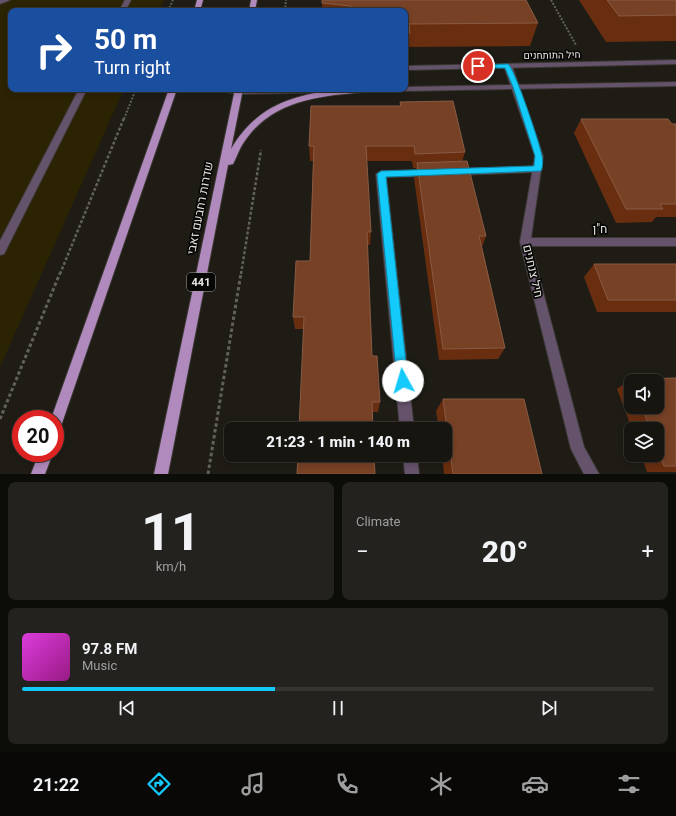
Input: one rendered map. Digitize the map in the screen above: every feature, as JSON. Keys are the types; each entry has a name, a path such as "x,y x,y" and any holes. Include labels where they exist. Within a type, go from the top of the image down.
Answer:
{"main road":[{"path":"61,410 172,92"},
{"name":"שדרות רחבעם זאבי","path":"161,474 238,92"},
{"path":"217,200 233,151 245,134 258,121 272,111 296,100 320,94 342,92"},
{"path":"38,474 43,462"}],"street":[{"path":"0,2 7,0"},
{"name":"חיל התותחנים","path":"408,68 676,62"},
{"name":"חיל צנחנים","path":"508,66 539,156 525,242 578,449 592,474"},
{"path":"408,89 676,84"},
{"path":"0,251 81,92"},
{"path":"407,422 381,174 538,169"},
{"name":"ח\"ן","path":"525,242 676,242"},
{"path":"411,462 412,474"}],"path":[{"path":"551,0 587,64"},
{"path":"0,419 135,92"},
{"path":"208,474 261,147"}],"sand":[{"path":"0,0 164,0 160,8 8,8 8,92 123,92 0,367"}],"building":[{"path":"322,0 526,0 538,23 409,24 410,33 408,33 408,8 351,8 351,6 322,3"},
{"path":"607,0 676,0 676,15 619,16"},
{"path":"453,101 465,152 415,154 414,146 366,146 371,232 367,232 372,356 377,356 380,402 372,402 373,422 299,422 304,317 293,317 296,261 310,261 314,146 309,146 311,106 401,106 400,102"},
{"path":"581,119 668,119 672,124 676,124 676,204 660,204 663,209 626,209"},
{"path":"467,161 486,236 479,236 505,348 443,349 417,163"},
{"path":"594,264 676,264 676,300 608,300"},
{"path":"664,378 676,378 676,466 664,466 663,462 664,462 664,422 647,422 645,414 664,414"},
{"path":"443,399 524,399 542,474 453,474 451,462 452,422 446,422"},
{"path":"298,462 374,462 375,474 297,474"}],"route":[{"path":"403,381 381,174 538,169 539,156 508,66 478,66"}]}
